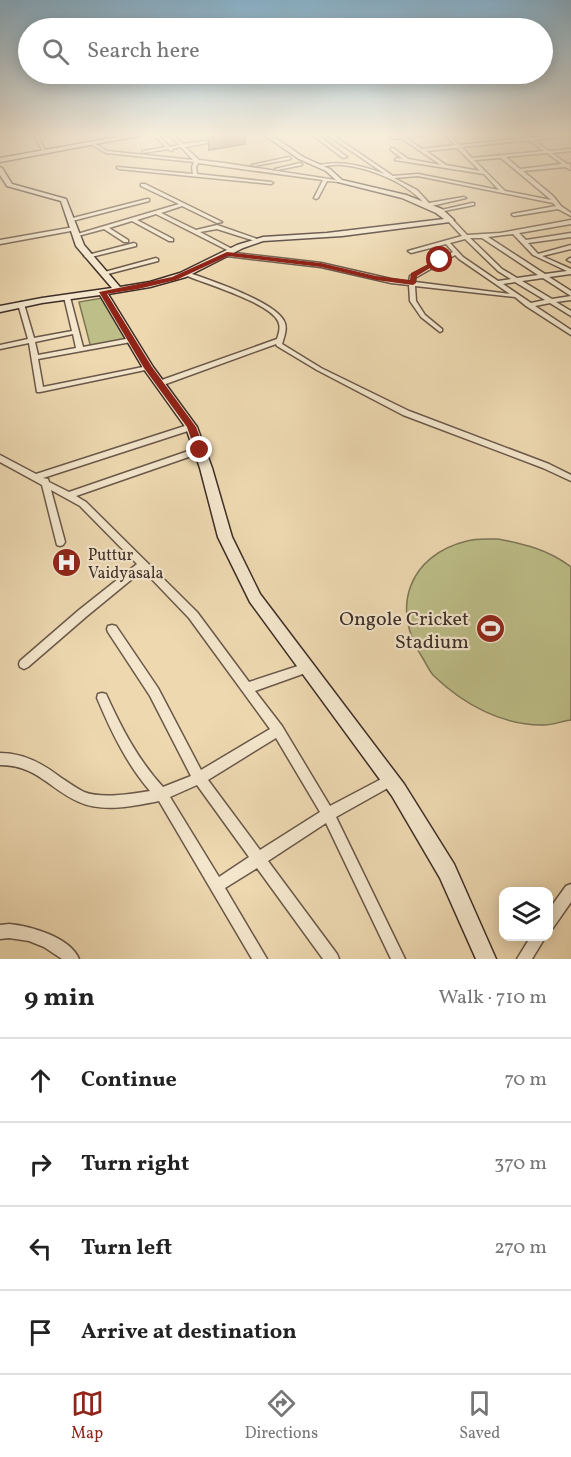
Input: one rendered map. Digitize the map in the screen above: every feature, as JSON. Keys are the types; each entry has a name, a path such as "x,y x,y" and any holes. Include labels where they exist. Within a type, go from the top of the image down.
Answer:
{"street":[{"path":"5,179 9,185 64,200 75,232 87,256 119,291"},
{"path":"225,179 271,183"},
{"path":"316,198 326,179 387,191 429,205 464,198"},
{"path":"394,179 450,220 487,260 514,280 571,314"},
{"path":"438,179 557,205"},
{"path":"491,179 505,193"},
{"path":"529,179 571,215"},
{"path":"143,185 219,222"},
{"path":"72,219 147,200"},
{"path":"439,211 472,204"},
{"path":"0,242 104,227 181,205"},
{"path":"514,215 557,205"},
{"path":"156,212 230,253 321,265 376,278 513,296"},
{"path":"132,219 171,240"},
{"path":"0,309 21,303 119,291 187,274 257,240 361,232 450,220"},
{"path":"411,251 466,237 484,237 569,224"},
{"path":"104,227 126,241"},
{"path":"195,232 217,227 257,240"},
{"path":"515,233 539,255 571,271"},
{"path":"526,242 571,235"},
{"path":"484,237 571,296"},
{"path":"447,242 455,253 513,296 571,333"},
{"path":"87,256 134,245"},
{"path":"539,255 571,247"},
{"path":"440,330 416,308 413,302 412,277 455,253"},
{"path":"104,273 156,260"},
{"path":"496,283 571,271"},
{"path":"161,382 278,341 283,330 282,322 276,315 241,295 207,284 187,274"},
{"path":"103,292 148,368 161,382 191,427 200,450 225,537 255,598 391,780 447,871 486,959"},
{"path":"528,305 571,296"},
{"path":"67,297 80,349"},
{"path":"21,303 32,341 40,390 148,368"},
{"path":"0,347 76,332"},
{"path":"35,358 131,340"},
{"path":"278,341 279,345 288,352 406,413 546,466 571,478"},
{"path":"41,479 191,427"},
{"path":"68,496 200,450"},
{"path":"0,458 83,504 193,615 278,730 328,814 398,959"},
{"path":"41,479 60,542"},
{"path":"24,664 143,565"},
{"path":"112,629 154,692 199,778 332,959"},
{"path":"248,688 308,668"},
{"path":"102,698 131,755 151,784 162,795 260,959"},
{"path":"0,759 9,758 29,763 83,798 143,800 162,795 199,778 278,730"},
{"path":"217,886 328,814 391,780"},
{"path":"553,917 571,891"},
{"path":"0,932 23,934 50,942 65,951 72,959"},
{"path":"524,959 536,941"}],"green space":[{"path":"108,297 132,342 91,348 79,302"},
{"name":"Ongole Cricket Stadium","path":"498,539 536,548 571,567 571,720 547,725 514,722 471,704 434,676 412,639 407,620 407,602 411,586 419,571 431,558 447,548 471,540"}],"place":[{"name":"Puttur Vaidyasala","path":"67,563"},
{"name":"Ongole Cricket Stadium","path":"490,629"}],"route":[{"path":"200,450 191,427 161,382 148,368 103,292 119,291 174,278 206,266 227,254 321,265 376,278 413,283 414,275 440,260"}]}
